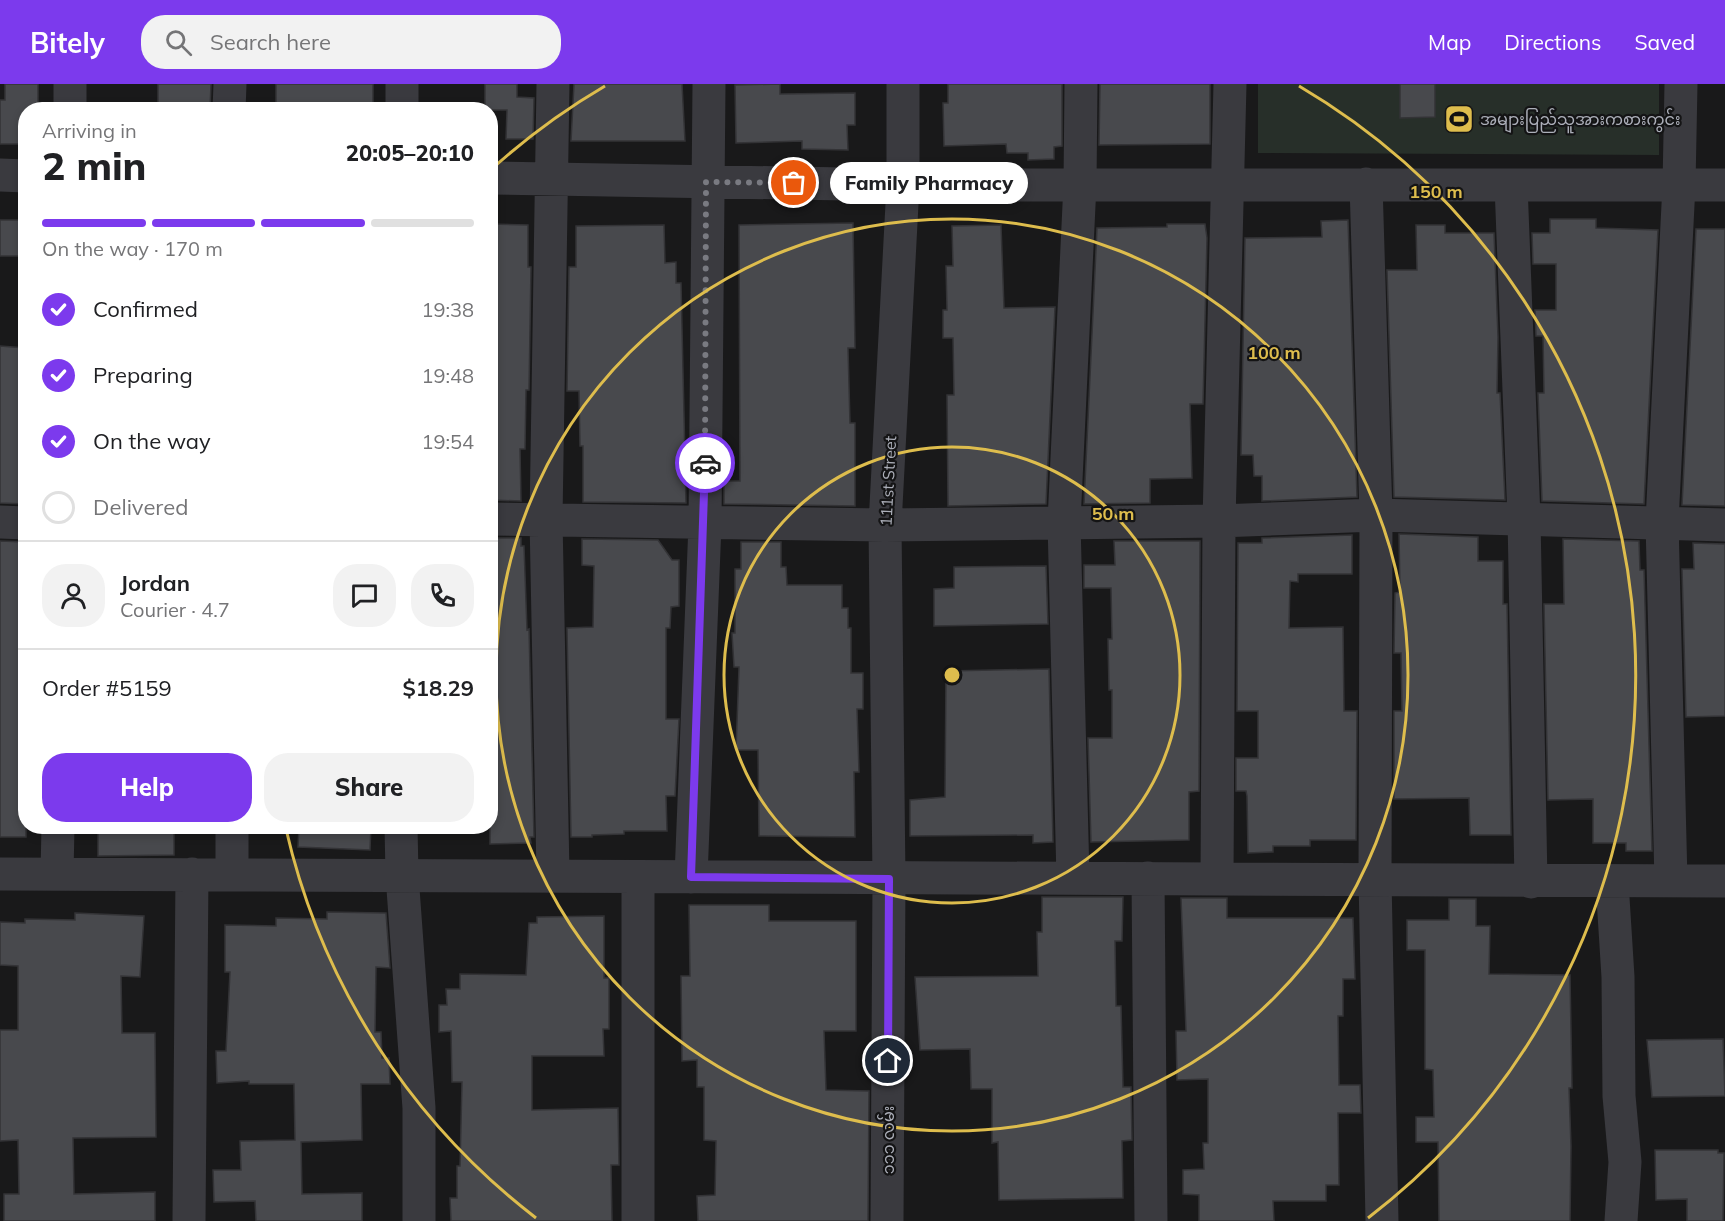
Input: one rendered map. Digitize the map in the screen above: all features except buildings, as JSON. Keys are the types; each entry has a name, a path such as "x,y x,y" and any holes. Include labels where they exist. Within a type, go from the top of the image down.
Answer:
{"street":[{"path":"70,84 70,102"},
{"path":"229,102 230,84"},
{"path":"402,84 402,102"},
{"path":"552,84 553,179 546,519 553,874"},
{"path":"691,877 705,524 706,182 709,84"},
{"name":"111st Street","path":"889,879 885,525 903,185 903,84"},
{"path":"1073,878 1064,522 1080,184 1081,84"},
{"path":"1217,879 1219,521 1230,84"},
{"path":"1671,881 1662,522 1679,185 1681,84"},
{"path":"0,176 18,176"},
{"path":"498,178 903,185 1725,185"},
{"path":"1366,184 1376,515 1375,879 1382,1221"},
{"path":"1511,185 1524,518 1531,882"},
{"path":"498,519 885,525 1219,521 1376,515 1725,525"},
{"path":"0,522 18,523"},
{"path":"57,874 58,834"},
{"path":"232,834 232,874"},
{"path":"401,834 402,875 419,1108 419,1221"},
{"path":"0,874 553,874 638,878 1725,881"},
{"path":"189,1221 192,874"},
{"path":"638,878 638,1221"},
{"path":"1148,878 1151,1221"},
{"name":"၁၁၁ လမ်း","path":"887,1221 889,879"},
{"path":"1612,882 1617,977 1619,1096 1625,1162 1621,1221"}],"shaded area":[{"name":"အများပြည်သူအားကစားကွင်း","path":"1258,84 1659,84 1659,155 1258,153"}],"way so far":[{"path":"705,463 706,182 794,183"}],"place":[{"name":"အများပြည်သူအားကစားကွင်း","path":"1459,119"},
{"name":"Family Pharmacy","path":"794,183"}],"route":[{"path":"705,463 705,524 691,877 889,879 888,1061"}]}
